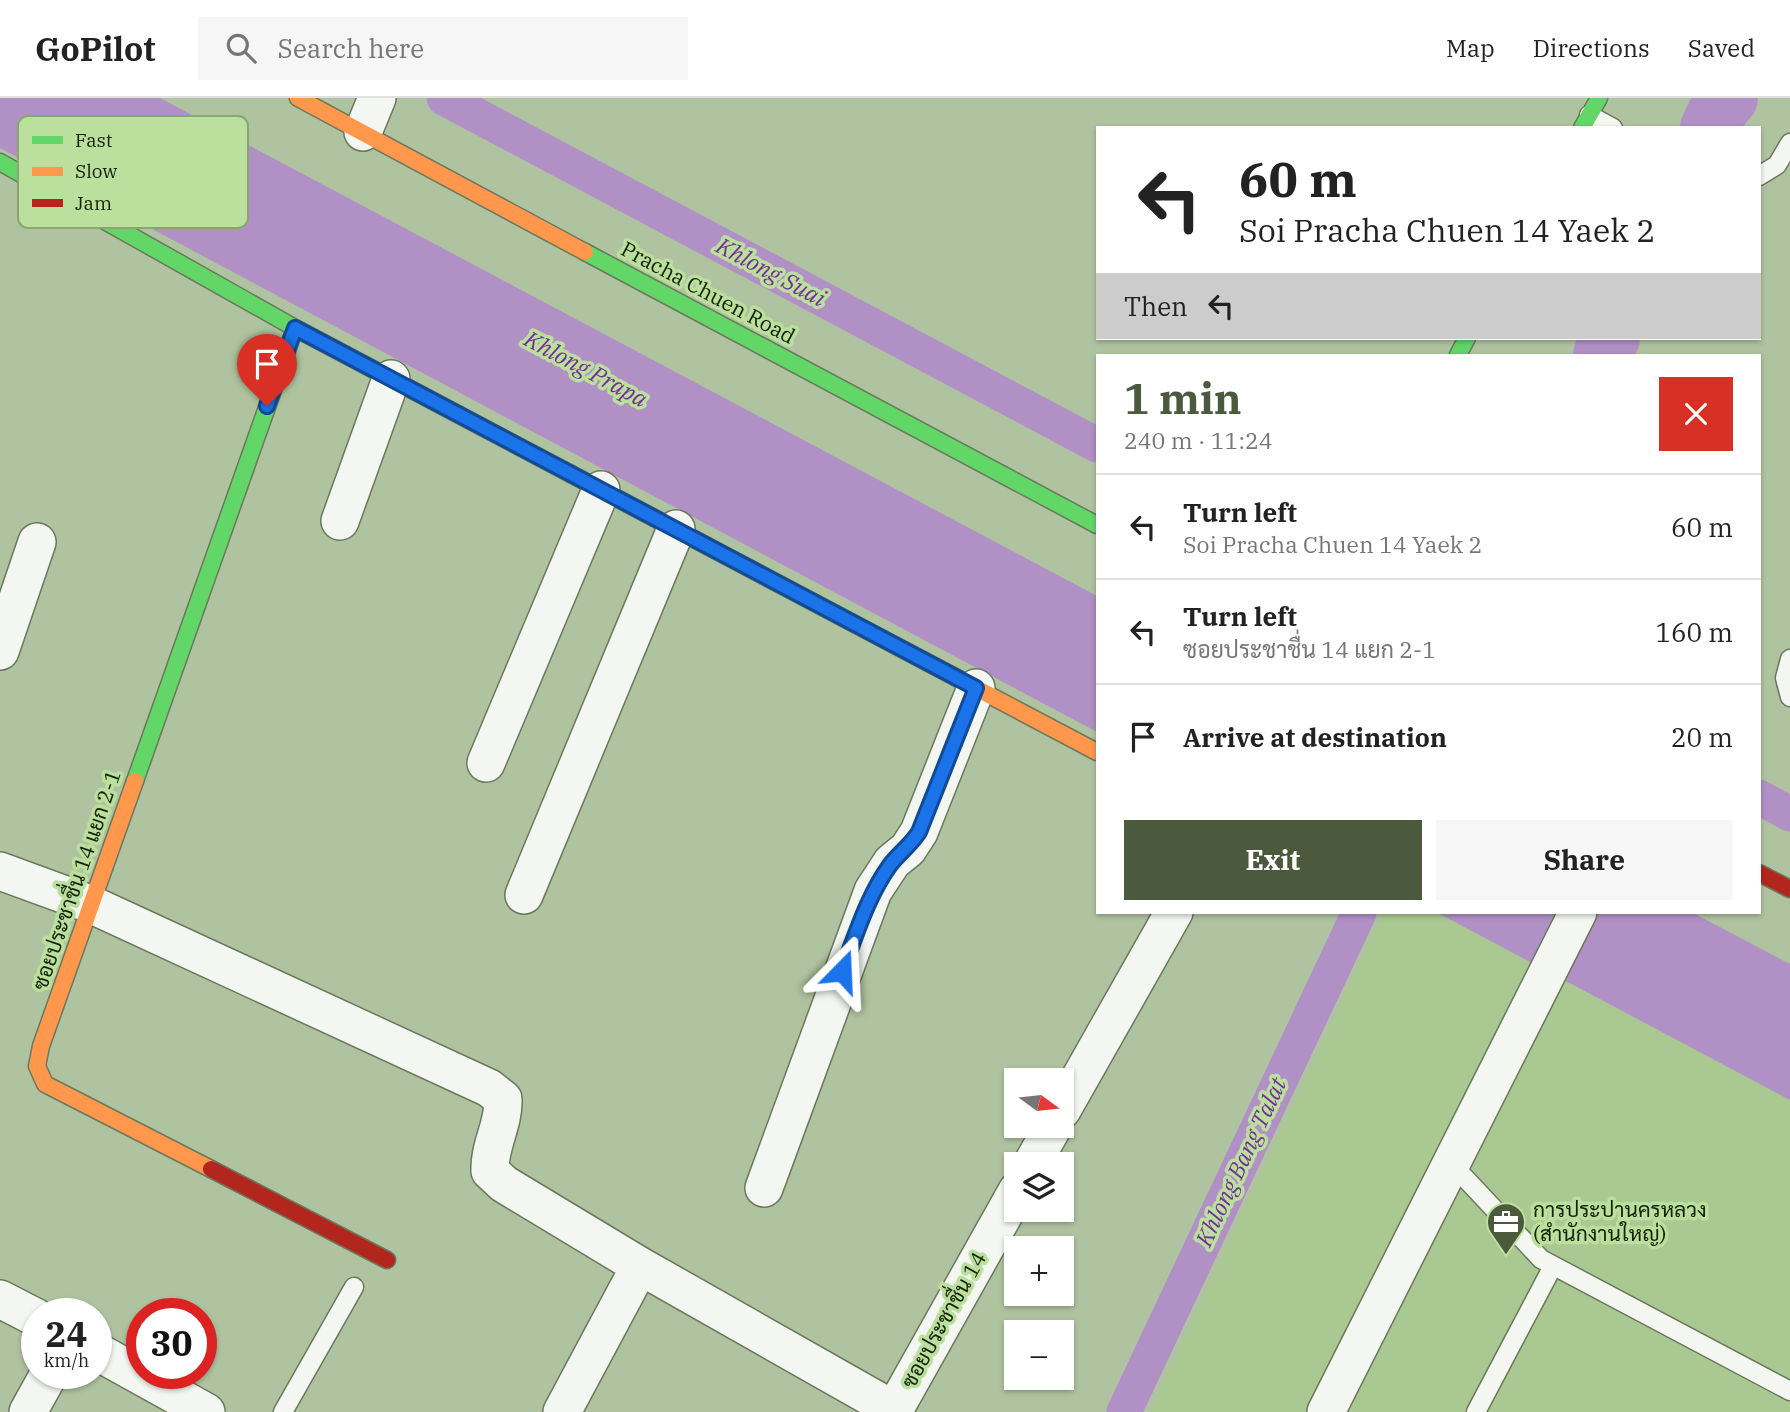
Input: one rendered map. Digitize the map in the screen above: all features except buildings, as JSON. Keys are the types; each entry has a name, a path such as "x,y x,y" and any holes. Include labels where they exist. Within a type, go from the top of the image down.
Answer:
{"street":[{"name":"Pracha Chuen Road","path":"298,98 1096,524"},
{"path":"363,132 377,98"},
{"path":"1585,121 1600,98"},
{"path":"0,162 18,172"},
{"path":"117,228 295,328 1096,751"},
{"name":"ซอยประชาชื่น 14 แยก 2-1","path":"295,328 90,904 41,1046 37,1066 46,1084 387,1260"},
{"path":"340,521 391,379"},
{"path":"486,763 601,490"},
{"path":"524,895 676,529"},
{"path":"0,651 37,542"},
{"path":"764,1188 873,891 892,862 908,849 919,832 976,688"},
{"path":"0,871 90,904 489,1088 503,1099 504,1118 489,1153 490,1171 504,1184 640,1266 893,1411"},
{"path":"1761,874 1790,889"},
{"path":"1074,1089 1173,914"},
{"path":"1326,1412 1577,914"},
{"name":"ซอยประชาชื่น 14","path":"893,1411 1004,1214"},
{"path":"562,1412 640,1266"},
{"path":"0,1299 21,1310"},
{"path":"112,1360 206,1412"},
{"path":"28,1412 41,1389"}],"lane":[{"path":"1585,121 1604,126"},
{"path":"1761,175 1777,164 1790,143"},
{"path":"1790,659 1786,678 1790,697"},
{"path":"1450,1162 1541,1259 1790,1391"},
{"path":"1476,1412 1553,1266"},
{"path":"283,1412 355,1286"}],"shaded area":[{"name":"การประปานครหลวง (สำนักงานใหญ่)","path":"1382,914 1440,914 1790,1100 1790,1412 1150,1412"}],"water":[{"path":"0,98 160,98 194,116 18,116 18,158 0,148"},
{"name":"Khlong Prapa","path":"248,145 1096,595 1096,731 150,228 248,228"},
{"path":"1440,914 1695,914 1790,964 1790,1100"}],"waterway":[{"name":"Khlong Suai","path":"444,98 1096,444"},
{"name":"Khlong Bang Talat","path":"1711,126 1721,105 1728,98"},
{"name":"Khlong Bang Talat","path":"1603,354 1609,340"},
{"name":"Khlong Suai","path":"1761,798 1790,814"},
{"name":"Khlong Bang Talat","path":"1124,1412 1359,914"}],"traffic: fast":[{"path":"1583,126 1599,98"},
{"path":"0,162 18,172"},
{"path":"117,228 295,328 571,474"},
{"path":"585,252 1096,524"},
{"path":"135,781 295,328"},
{"path":"1459,354 1466,340"}],"traffic: slow":[{"path":"298,98 585,252"},
{"path":"571,474 1096,751"},
{"path":"135,781 41,1046 37,1066 45,1084 211,1169"}],"traffic: jam":[{"path":"1761,874 1790,889"},
{"path":"211,1169 387,1260"}],"place":[{"name":"การประปานครหลวง (สำนักงานใหญ่)","path":"1506,1256"}],"route":[{"path":"267,406 295,328 976,688 919,832 908,849 892,862 873,891 842,971"}]}
